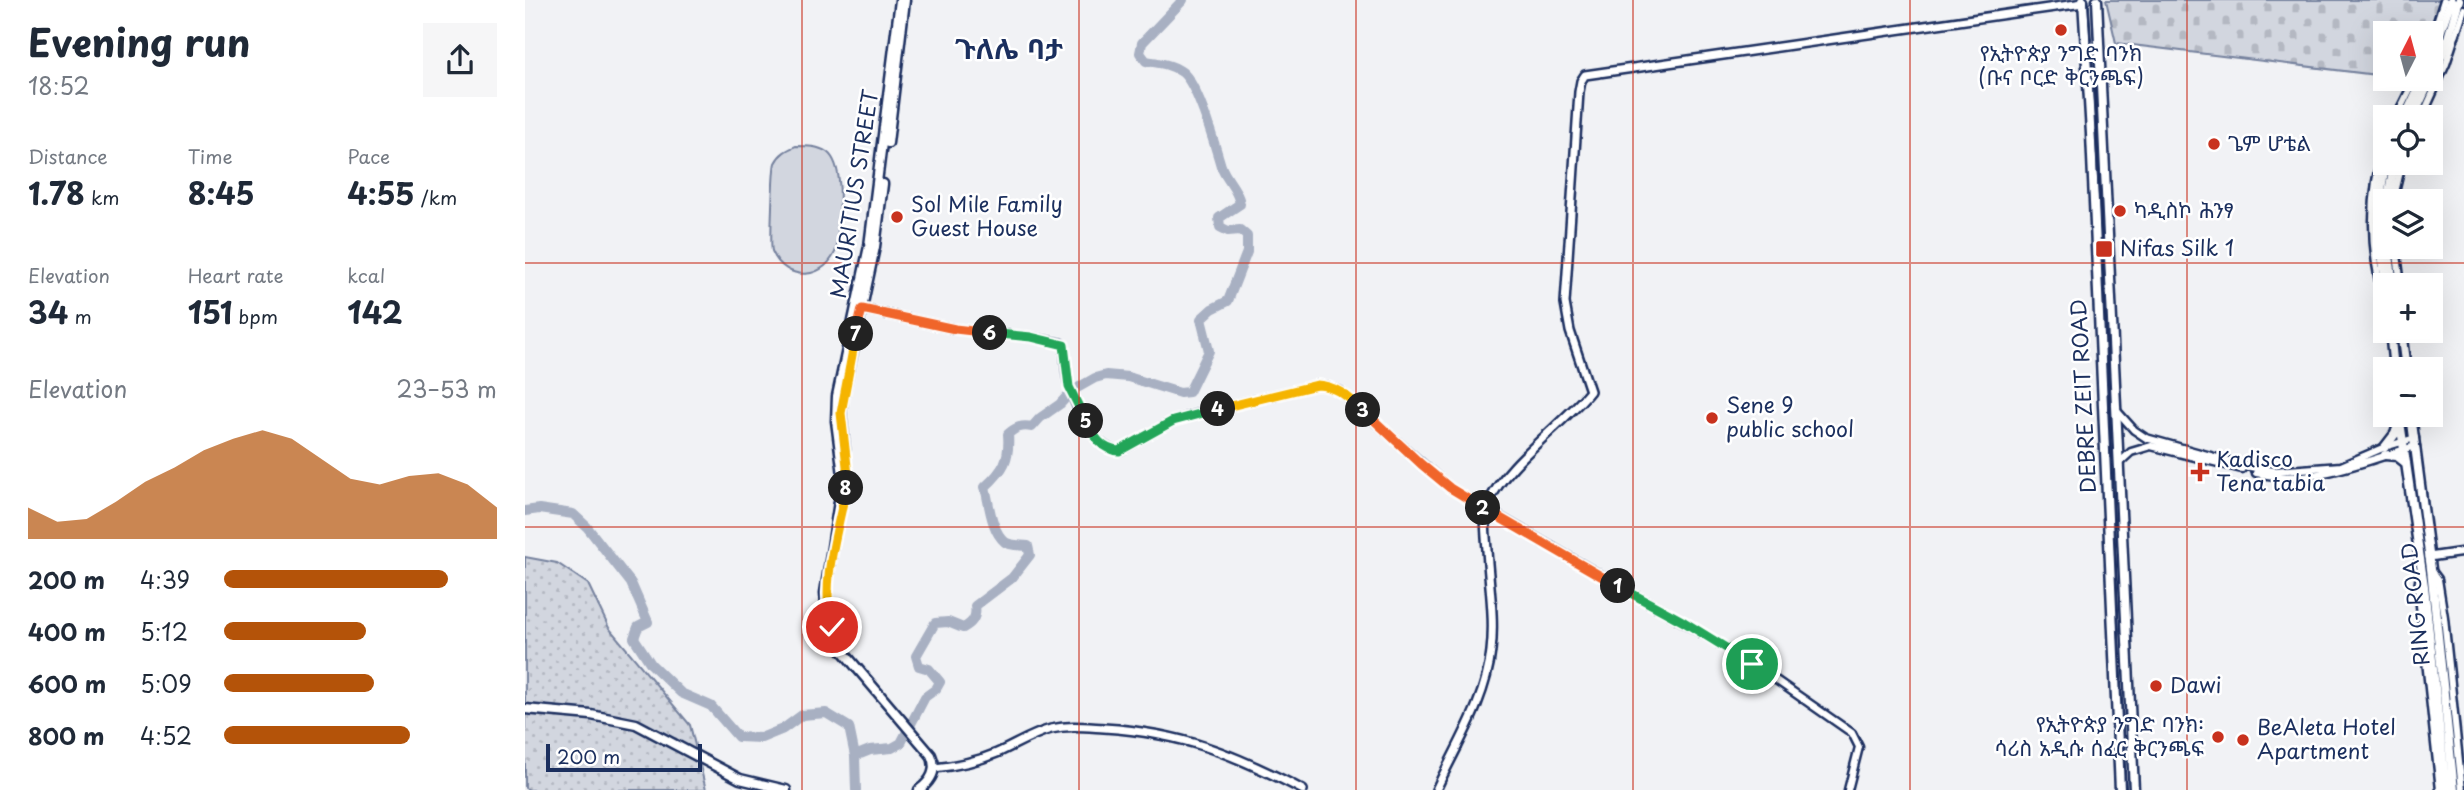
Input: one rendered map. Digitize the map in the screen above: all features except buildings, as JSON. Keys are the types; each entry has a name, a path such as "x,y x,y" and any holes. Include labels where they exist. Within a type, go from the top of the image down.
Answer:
{"main road":[{"name":"MAURITIUS STREET","path":"859,309 900,0"},
{"name":"MAURITIUS STREET","path":"905,0 875,247 837,405 843,475 827,573 826,615 828,627 841,648 918,734 937,768"},
{"name":"DEBRE ZEIT ROAD","path":"2097,0 2134,790"},
{"path":"2443,24 2451,0"},
{"path":"2419,105 2445,48 2459,0"},
{"name":"DEBRE ZEIT ROAD","path":"2083,2 2120,790"},
{"path":"1436,790 1483,690 1489,667 1493,621 1485,530 1486,510 1505,479 1590,391 1570,331 1565,303 1579,92 1585,75 2083,2"},
{"path":"2384,175 2379,222 2385,273"},
{"path":"2397,427 2385,451 2406,463"},
{"name":"RING ROAD","path":"2400,427 2426,569 2454,790"},
{"name":"RING ROAD","path":"2413,427 2429,557 2426,569 2446,790"},
{"path":"2429,557 2464,552"},
{"path":"525,710 586,717 636,727 738,782 771,790"},
{"path":"525,710 591,715 636,724 740,779 786,790"},
{"path":"919,790 937,768 987,757 1046,730 1063,726 1117,729 1192,741 1254,765 1303,790"},
{"path":"925,790 935,780 937,768"}],"street":[{"path":"2437,21 2444,0"},
{"path":"2427,105 2446,64 2464,9"},
{"path":"2376,175 2372,223 2379,273"},
{"path":"859,309 955,329 1061,343 1064,345 1069,387 1074,399 1096,439 1103,446 1119,451 1173,421 1199,413 1317,385 1341,391 1450,488 1684,622 1752,664 1852,733 1860,747 1848,790"},
{"path":"2117,411 2146,439 2274,477 2344,470 2385,451 2415,442"},
{"path":"2119,463 2141,447 2151,446 2194,454"},
{"path":"2426,569 2438,579 2462,790"},
{"name":"RING ROAD","path":"2426,569 2418,587 2440,790"}],"green space":[{"path":"2106,0 2442,0 2434,21 2373,21 2373,75 2116,43"},
{"path":"796,146 816,147 827,152 833,159 839,183 837,247 825,266 806,274 796,273 778,262 771,246 775,163 781,154"},
{"path":"525,557 557,563 588,584 609,628 690,725 706,790 525,788"}],"waterway":[{"path":"855,756 870,750 892,748 901,743 925,697 936,689 940,682 929,669 919,666 916,656 935,623 948,622 963,628 969,624 975,616 975,606 1012,578 1030,555 1028,546 1010,544 1000,537 985,487 1004,464 1008,450 1008,434 1019,427 1032,427 1072,391 1106,375 1128,377 1180,393 1189,392 1209,351 1201,319 1212,309 1228,301 1247,252 1247,236 1240,230 1228,231 1220,227 1219,218 1240,204 1239,199 1221,166 1205,116 1188,79 1174,67 1146,61 1140,53 1142,43 1183,0"},
{"path":"525,511 539,509 573,514 587,527 631,583 648,622 638,627 634,638 651,664 681,693 711,706 738,737 761,738 783,729 802,715 826,713 849,727 855,756 856,790"}],"tram line":[{"path":"2088,0 2126,790"}],"place":[{"name":"የኢትዮጵያ ንግድ ባንክ (ቡና ቦርድ ቅርንጫፍ)","path":"2061,30"},
{"name":"ጌም ሆቴል","path":"2214,144"},
{"name":"ካዲስኮ ሕንፃ","path":"2120,211"},
{"name":"Sol Mile Family Guest House","path":"897,217"},
{"name":"Nifas Silk 1","path":"2104,249"},
{"name":"Sene 9 public school","path":"1712,418"},
{"name":"Kadisco Tena tabia","path":"2200,472"},
{"name":"Dawi","path":"2156,686"},
{"name":"የኢትዮጵያ ንግድ ባንክ፡ ሳሪስ አዲሱ ሰፈር ቅርንጫፍ","path":"2218,737"},
{"name":"BeAleta Hotel Apartment","path":"2243,740"}],"district":[{"name":"ጉለሌ ባታ","path":"1009,49"}],"route":[{"path":"832,627 829,615 831,573 848,475 841,413 862,309 955,329 1061,343 1064,345 1069,387 1074,399 1096,439 1112,450 1119,451 1173,421 1199,413 1317,385 1341,391 1450,488 1752,664"}]}
